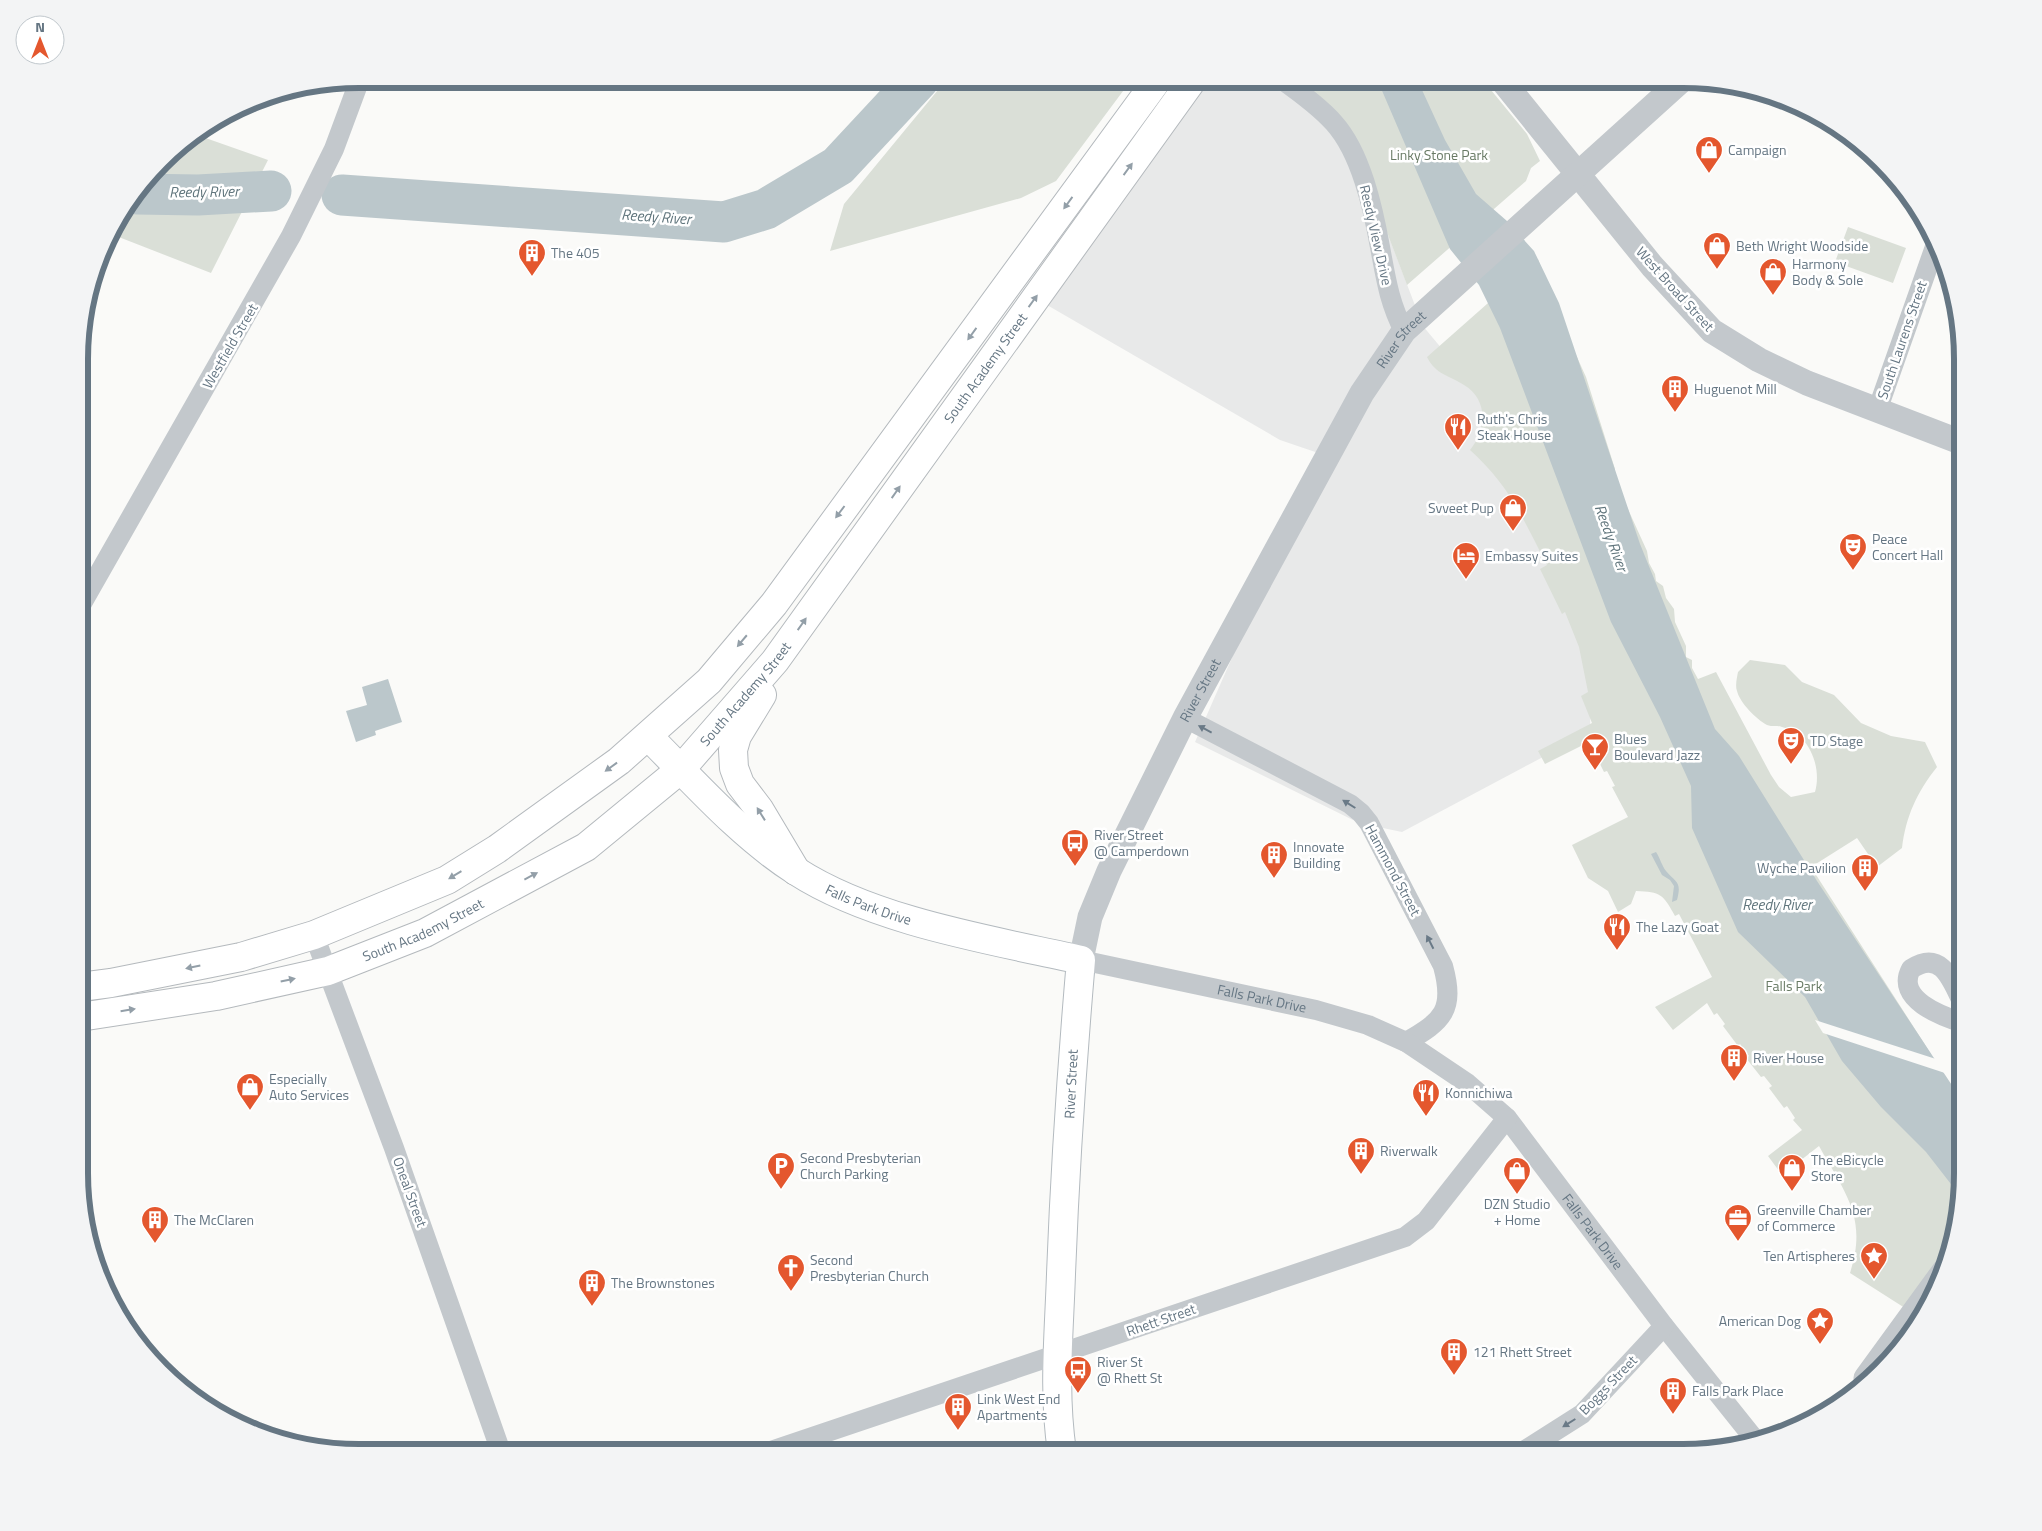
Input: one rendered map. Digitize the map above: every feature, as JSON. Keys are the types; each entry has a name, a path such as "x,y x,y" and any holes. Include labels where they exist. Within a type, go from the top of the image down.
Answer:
{"main road":[{"path":"88,986 241,957 314,935 447,880 497,850 619,761 709,681 774,604 1151,88"},
{"name":"South Academy Street","path":"88,1016 216,996 328,971 425,933 586,847 681,769 775,661 1187,88"},
{"path":"775,661 758,704 737,736 733,750 734,768 740,784 759,809 796,871"},
{"name":"Falls Park Drive","path":"648,736 746,834 796,871 867,904 907,918 963,934 1081,960"},
{"name":"River Street","path":"1061,1444 1056,1414 1056,1356 1075,1026 1081,960"}],"street":[{"name":"Westfield Street","path":"88,592 291,236 334,148 357,88"},
{"name":"Reedy View Drive","path":"1294,88 1334,122 1347,142 1373,211 1392,309 1404,331"},
{"name":"West Broad Street","path":"1508,88 1652,266 1712,331 1759,360 1785,373 1877,411 1954,440"},
{"name":"River Street","path":"1081,960 1090,917 1109,871 1185,718 1362,394 1404,331 1673,88"},
{"name":"South Laurens Street","path":"1877,411 1933,253"},
{"name":"Hammond Street","path":"1185,718 1362,812 1443,966 1449,987 1448,1000 1442,1015 1431,1028 1406,1042"},
{"name":"Oneal Street","path":"314,935 394,1148 498,1444"},
{"name":"Falls Park Drive","path":"1081,960 1316,1010 1368,1025 1406,1042 1467,1083 1507,1118 1664,1326 1751,1435"},
{"path":"1954,987 1946,972 1940,966 1930,962 1911,969 1907,980 1912,995 1922,1004 1954,1020"},
{"name":"Rhett Street","path":"792,1444 1405,1236 1417,1230 1426,1221 1507,1118"},
{"path":"1882,1356 1920,1304"},
{"name":"Boggs Street","path":"1535,1444 1582,1414 1664,1326"}],"shaded area":[{"path":"1176,88 1310,88 1347,127 1416,308 1417,319 1474,387 1591,662 1590,732 1402,832 1359,823 1195,742 1299,505 1330,457 1280,440 1028,294"}],"green space":[{"path":"940,88 1125,88 1056,181 1021,198 830,251 844,204"},
{"name":"Linky Stone Park","path":"1310,88 1489,88 1527,134 1540,161 1531,168 1526,181 1407,285 1347,127"},
{"path":"203,137 268,160 211,273 117,236 133,208 155,180 180,155"},
{"path":"1848,227 1906,248 1893,283 1835,262"},
{"name":"Falls Park","path":"1538,259 1552,302 1586,377 1615,469 1615,484 1647,551 1649,563 1655,574 1656,581 1663,586 1666,598 1674,609 1675,622 1686,646 1686,657 1692,660 1692,668 1698,679 1716,672 1779,787 1791,797 1815,792 1817,773 1815,763 1807,744 1800,737 1782,727 1767,725 1753,715 1741,701 1736,689 1738,672 1750,660 1785,665 1802,682 1834,695 1861,723 1891,736 1925,742 1937,767 1918,795 1906,825 1902,848 1877,867 1857,838 1811,867 1931,1054 1954,1152 1954,1190 1945,1242 1934,1276 1914,1314 1850,1273 1855,1254 1855,1221 1845,1192 1819,1146 1782,1175 1768,1156 1802,1130 1793,1120 1795,1118 1787,1106 1784,1108 1769,1088 1772,1086 1764,1076 1761,1077 1746,1058 1749,1056 1740,1044 1738,1046 1723,1026 1725,1024 1717,1013 1714,1015 1707,1003 1673,1030 1655,1007 1712,977 1679,914 1675,916 1660,896 1651,892 1636,891 1631,904 1618,912 1608,891 1588,878 1572,845 1628,817 1612,787 1615,786 1607,771 1604,772 1589,742 1545,764 1538,751 1592,723 1581,696 1588,692 1579,647 1565,612 1562,614 1540,569 1547,565 1523,518 1496,477 1470,450 1482,425 1481,407 1478,399 1464,385 1434,368 1427,357"}],"water":[{"name":"Reedy River","path":"1381,88 1421,88 1445,140 1476,194 1507,221 1534,251 1559,303 1640,544 1715,729 1739,756 1817,881 1954,1088 1954,1188 1926,1152 1881,1107 1842,1061 1805,997 1738,932 1692,828 1691,786 1660,717 1611,622 1500,328 1479,285 1450,249"},
{"path":"388,679 402,722 375,731 376,735 356,742 346,711 367,705 362,687"},
{"path":"1656,852 1679,889 1677,900 1672,902 1674,886 1670,880 1662,875 1651,854"}],"pier":[{"path":"1815,1020 1939,1060 1948,1074 1823,1033"}],"waterway":[{"name":"Reedy River","path":"342,195 724,222 766,209 838,166 911,88"},
{"name":"Reedy River","path":"144,194 198,195 271,191"}],"place":[{"name":"Campaign","path":"1709,174"},
{"name":"Beth Wright Woodside","path":"1717,270"},
{"name":"The 405","path":"532,277"},
{"name":"Harmony Body & Sole","path":"1773,296"},
{"name":"Huguenot Mill","path":"1675,413"},
{"name":"Ruth's Chris Steak House","path":"1458,451"},
{"name":"Svveet Pup","path":"1513,532"},
{"name":"Peace Concert Hall","path":"1853,571"},
{"name":"Embassy Suites","path":"1466,580"},
{"name":"TD Stage","path":"1791,765"},
{"name":"Blues Boulevard Jazz","path":"1595,771"},
{"name":"River Street @ Camperdown","path":"1075,867"},
{"name":"Innovate Building","path":"1274,879"},
{"name":"Wyche Pavilion","path":"1865,892"},
{"name":"The Lazy Goat","path":"1617,951"},
{"name":"River House","path":"1734,1082"},
{"name":"Especially Auto Services","path":"250,1111"},
{"name":"Konnichiwa","path":"1426,1117"},
{"name":"Riverwalk","path":"1361,1175"},
{"name":"Second Presbyterian Church Parking","path":"781,1190"},
{"name":"The eBicycle Store","path":"1792,1192"},
{"name":"DZN Studio + Home","path":"1517,1195"},
{"name":"Greenville Chamber of Commerce","path":"1738,1242"},
{"name":"The McClaren","path":"155,1244"},
{"name":"Ten Artispheres","path":"1874,1280"},
{"name":"Second Presbyterian Church","path":"791,1292"},
{"name":"The Brownstones","path":"592,1307"},
{"name":"American Dog","path":"1820,1345"},
{"name":"121 Rhett Street","path":"1454,1376"},
{"name":"River St @ Rhett St","path":"1078,1394"},
{"name":"Falls Park Place","path":"1673,1415"},
{"name":"Link West End Apartments","path":"958,1431"}]}
